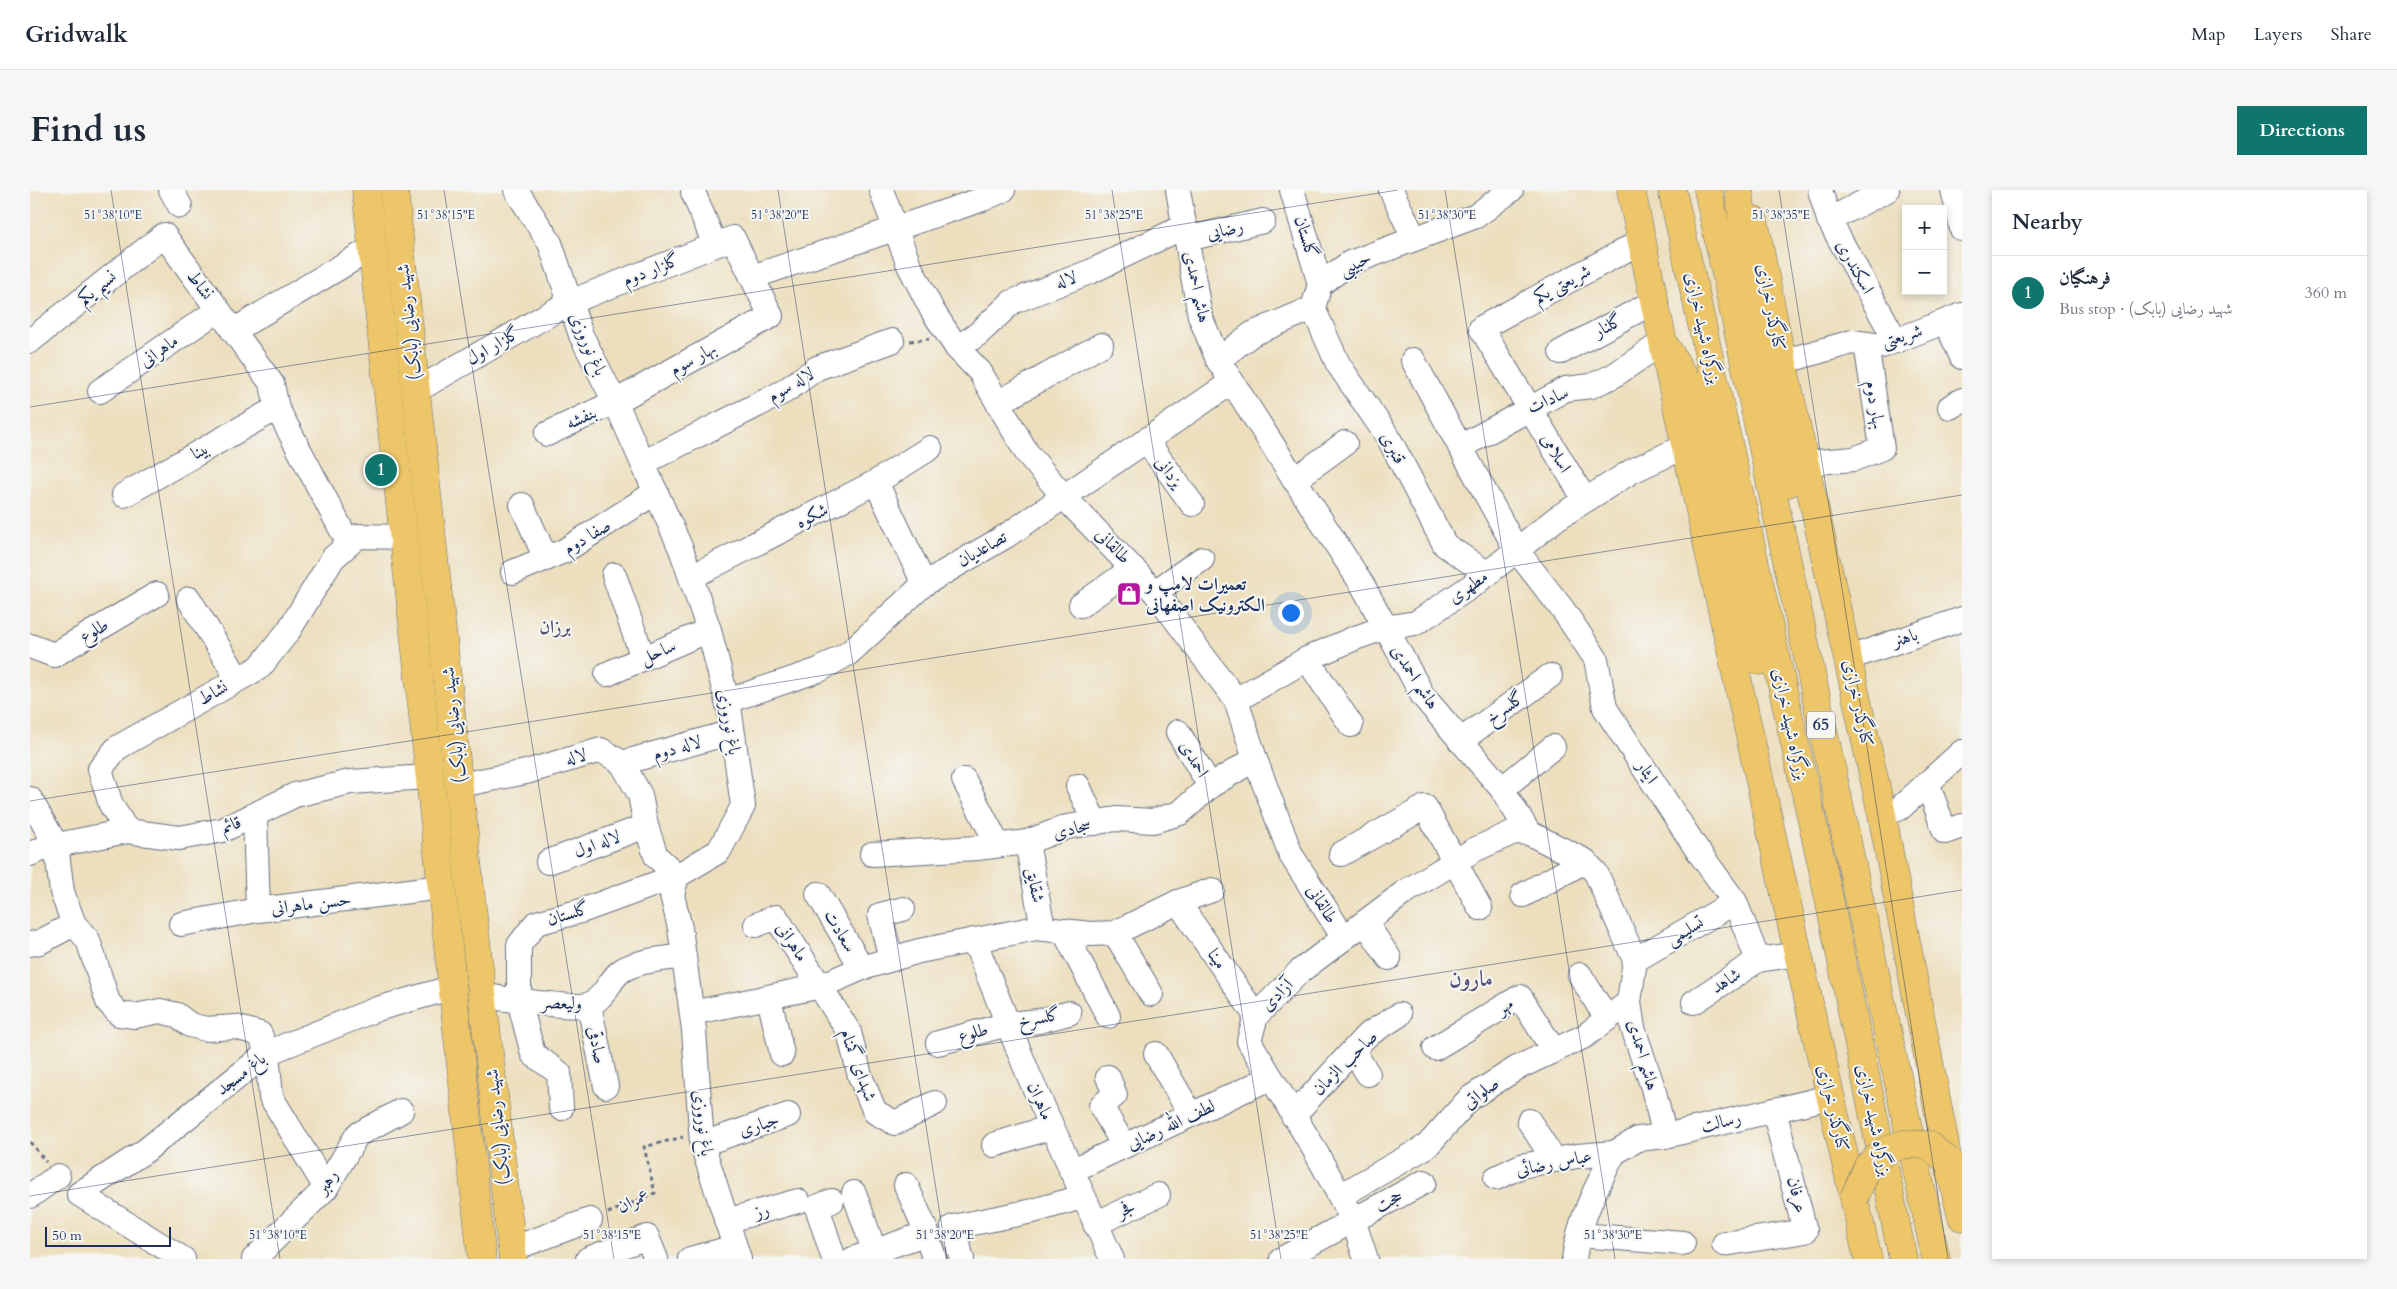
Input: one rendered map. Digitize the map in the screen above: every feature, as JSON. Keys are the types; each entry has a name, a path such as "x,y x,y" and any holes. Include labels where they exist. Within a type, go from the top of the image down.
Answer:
{"main road":[{"name":"شهید رضایی (بابک)","path":"366,190 428,777 454,987 482,1259"},
{"name":"شهید رضایی (بابک)","path":"394,190 472,908 484,996 512,1254"},
{"name":"65","path":"1631,190 1663,342 1691,389 1739,594 1823,870"},
{"name":"بزرگراه شهید خرازی","path":"1672,190 1823,870 1903,1259"},
{"name":"بزرگراه شهید خرازی","path":"1708,190 1936,1259"},
{"path":"1739,190 1749,271 1790,493 1822,728"},
{"name":"کنارگذر خرازی","path":"1748,190 1782,362 1849,658 1882,815 1948,1161 1962,1217"},
{"name":"کنارگذر خرازی","path":"1663,342 1830,1097 1868,1259"},
{"path":"443,899 472,908"},
{"path":"1854,1198 1868,1166 1885,1151 1904,1144 1928,1145 1948,1161"}],"street":[{"name":"باغ نوروزی","path":"516,190 550,243 581,335 615,402 681,548 708,630 727,701 742,806 719,850 677,876 672,895 684,956 692,1013 702,1144 737,1253"},
{"name":"طالقانی","path":"881,190 909,265 932,310 953,342 980,372 1027,453 1064,497 1155,592 1236,700 1255,759 1291,855 1344,938"},
{"path":"693,192 724,241 752,277 983,199 1003,190"},
{"name":"هاشم احمدی","path":"1178,190 1200,316 1218,360 1363,586 1384,628 1424,696 1502,789 1530,833"},
{"name":"گلستان","path":"1292,190 1320,284"},
{"path":"1391,190 1414,238"},
{"name":"حبیبی","path":"1313,308 1320,284 1350,263 1476,216 1511,190"},
{"name":"اسکندری","path":"1820,190 1829,220 1896,341"},
{"path":"1829,220 1886,190"},
{"path":"1953,190 1962,229"},
{"name":"رضایی","path":"1186,233 1263,221"},
{"name":"لاله","path":"953,342 978,334 1012,302 1186,233"},
{"name":"نشاط","path":"164,235 272,384 276,408 349,544"},
{"name":"نسیم یکم","path":"30,341 164,235"},
{"name":"گلزار دوم","path":"570,302 724,241"},
{"name":"شریعتی یکم","path":"1481,328 1642,241"},
{"path":"233,332 372,248"},
{"name":"بهار سوم","path":"615,402 771,316 752,277"},
{"name":"گلزار اول","path":"417,390 570,302"},
{"name":"گلنار","path":"1561,352 1655,302"},
{"path":"1218,360 1252,334 1313,308"},
{"name":"قنبری","path":"1313,308 1338,364 1388,437 1445,545 1488,574"},
{"name":"ماهرانی","path":"100,392 218,310"},
{"path":"1954,319 1962,357"},
{"name":"شریعتی","path":"1782,362 1852,342 1882,346 1954,319"},
{"name":"اسلامی","path":"1481,328 1585,500"},
{"name":"لاله سوم","path":"643,463 785,391 817,368 892,341"},
{"name":"سادات","path":"1460,446 1566,389 1591,386 1613,376 1663,342"},
{"name":"بهار دوم","path":"1805,463 1854,459 1882,448 1866,344"},
{"path":"998,403 1102,345"},
{"name":"ایثار","path":"1413,360 1517,551 1563,610 1596,659 1605,708 1696,848 1736,902 1758,960"},
{"name":"تصاعدیان","path":"727,701 819,670 848,653 924,584 1006,536 1232,382"},
{"name":"بنفشه","path":"547,434 615,402"},
{"name":"بینا","path":"124,494 276,408"},
{"name":"یزدانی","path":"1146,440 1192,504"},
{"path":"1294,480 1346,443"},
{"name":"مطهری","path":"1236,700 1307,659 1384,628 1416,623 1488,574 1558,518 1585,500 1632,471 1686,446"},
{"name":"شکوه","path":"691,577 876,482 930,448"},
{"path":"876,482 924,584"},
{"name":"صفا دوم","path":"513,572 572,547 656,492"},
{"path":"522,505 546,559"},
{"name":"نشاط","path":"127,831 111,805 100,769 117,748 260,667 289,630 333,558 358,536 404,537"},
{"path":"1155,592 1202,559"},
{"path":"1081,605 1133,568"},
{"path":"614,575 643,658"},
{"name":"طلوع","path":"30,646 54,655 157,594"},
{"path":"189,599 238,679"},
{"name":"باهنر","path":"1849,658 1962,619"},
{"name":"ساحل","path":"607,674 708,630"},
{"path":"1307,659 1351,725"},
{"name":"گلسرخ","path":"1460,741 1550,676"},
{"name":"لاله دوم","path":"622,763 732,732"},
{"name":"احمدی","path":"1178,732 1210,786"},
{"path":"1502,789 1553,747"},
{"name":"لاله","path":"460,785 526,772 601,750 622,763 640,795 646,826 656,856 677,876"},
{"path":"1882,815 1900,808 1928,786 1962,752"},
{"name":"سجادی","path":"872,854 998,846 1027,842 1067,828 1116,819 1153,821 1180,813 1210,786 1255,759"},
{"name":"قائم","path":"30,854 56,846 127,831 178,838 223,830 295,795 350,782 428,777"},
{"path":"964,780 998,846"},
{"path":"1078,786 1095,823"},
{"path":"1928,786 1945,832 1962,826"},
{"path":"30,799 56,846 62,892 74,924 88,940 108,1002 119,1014 135,1016 160,1011 177,1015 190,1025 206,1029 235,1027 260,1034 267,1053 272,1097 326,1188"},
{"path":"1341,854 1425,807 1480,908"},
{"path":"255,816 258,910"},
{"name":"لاله اول","path":"548,862 646,826"},
{"name":"آزادی","path":"1366,1259 1354,1220 1248,1041 1256,1016 1299,972 1405,892 1474,850 1514,832 1530,833"},
{"path":"1530,833 1585,861 1596,873 1635,960"},
{"name":"شقایق","path":"1027,842 1054,930 1108,1016"},
{"path":"1523,895 1585,861"},
{"name":"گلستان","path":"561,1108 559,1073 533,1054 519,1000 519,945 536,924 580,911 677,876"},
{"path":"692,1013 821,986 862,968 890,959 974,940 1054,930 1090,934 1115,933 1178,902 1212,890"},
{"name":"سعادت","path":"818,894 862,968"},
{"name":"حسن ماهرانی","path":"181,924 258,910 443,899"},
{"name":"مینا","path":"1178,902 1256,1016"},
{"name":"تسلیمی","path":"1635,960 1736,902"},
{"path":"890,959 880,915 903,909"},
{"name":"ماهرانی","path":"756,925 776,917 821,986"},
{"path":"1365,922 1389,958"},
{"path":"30,944 40,942 74,924"},
{"path":"1115,933 1151,994"},
{"name":"ماهران","path":"974,940 1051,1127 1112,1259"},
{"path":"1758,960 1799,954"},
{"name":"ولیعصر","path":"484,996 589,1005 604,994 621,971 644,962 684,956"},
{"name":"هاشم احمدی","path":"1635,960 1629,1002 1633,1028 1653,1088 1665,1136"},
{"name":"شاهد","path":"1694,1002 1758,960"},
{"path":"1580,975 1607,1019"},
{"name":"شهدای گمنام","path":"821,986 849,1032 860,1076 875,1112 895,1123 935,1103"},
{"name":"باغ مسجد","path":"182,1259 79,1194 144,1151 267,1053 377,1009 454,987"},
{"name":"مهر","path":"1435,1048 1520,997 1554,1051"},
{"path":"769,998 782,1054"},
{"name":"صلواتی","path":"1340,1196 1427,1146 1470,1098 1516,1068 1585,1036 1629,1002"},
{"name":"صادقی","path":"589,1005 606,1086"},
{"name":"گلسرخ","path":"1008,1024 1039,1021 1069,1012"},
{"name":"صاحب الزمان","path":"1294,1116 1366,1036 1399,1014"},
{"name":"طلوع","path":"938,1043 1008,1024"},
{"path":"1353,1051 1368,1074"},
{"path":"1156,1054 1191,1115"},
{"path":"1108,1077 1115,1095 1101,1106 1124,1146"},
{"name":"لطف الله رضایی","path":"1071,1171 1270,1078"},
{"name":"رسالت","path":"1614,1153 1638,1139 1665,1136 1830,1097"},
{"name":"عرفان","path":"1724,1244 1805,1231 1774,1110"},
{"name":"رهبر","path":"254,1259 326,1188 357,1135 401,1111"},
{"name":"جباری","path":"702,1144 788,1115"},
{"path":"1529,1121 1554,1160"},
{"path":"994,1145 1051,1127"},
{"path":"1614,1153 1591,1198 1572,1252 1683,1243"},
{"name":"عباس رضائی","path":"1496,1178 1521,1166 1614,1153"},
{"path":"30,1196 58,1176"},
{"name":"حجت","path":"1282,1259 1424,1182"},
{"path":"906,1185 927,1233 934,1259"},
{"path":"854,1193 878,1253 927,1233"},
{"name":"فجر","path":"1095,1224 1158,1195"},
{"path":"962,1259 954,1228 1032,1211 1082,1197"},
{"name":"رز","path":"726,1222 798,1201"},
{"path":"832,1201 817,1207 834,1259"},
{"path":"512,1254 590,1220"},
{"path":"588,1259 647,1236 656,1259"},
{"path":"690,1259 737,1253"}],"path":[{"path":"892,341 953,342"},
{"name":"عمران","path":"590,1220 655,1194 644,1147 688,1136 702,1144"}],"place":[{"name":"فرهنگیان","path":"381,470"},
{"name":"تعمیرات لامپ و الکترونیک اصفهانی","path":"1129,594"}],"district":[{"name":"برزان","path":"555,627"},
{"name":"مارون","path":"1471,979"}]}
